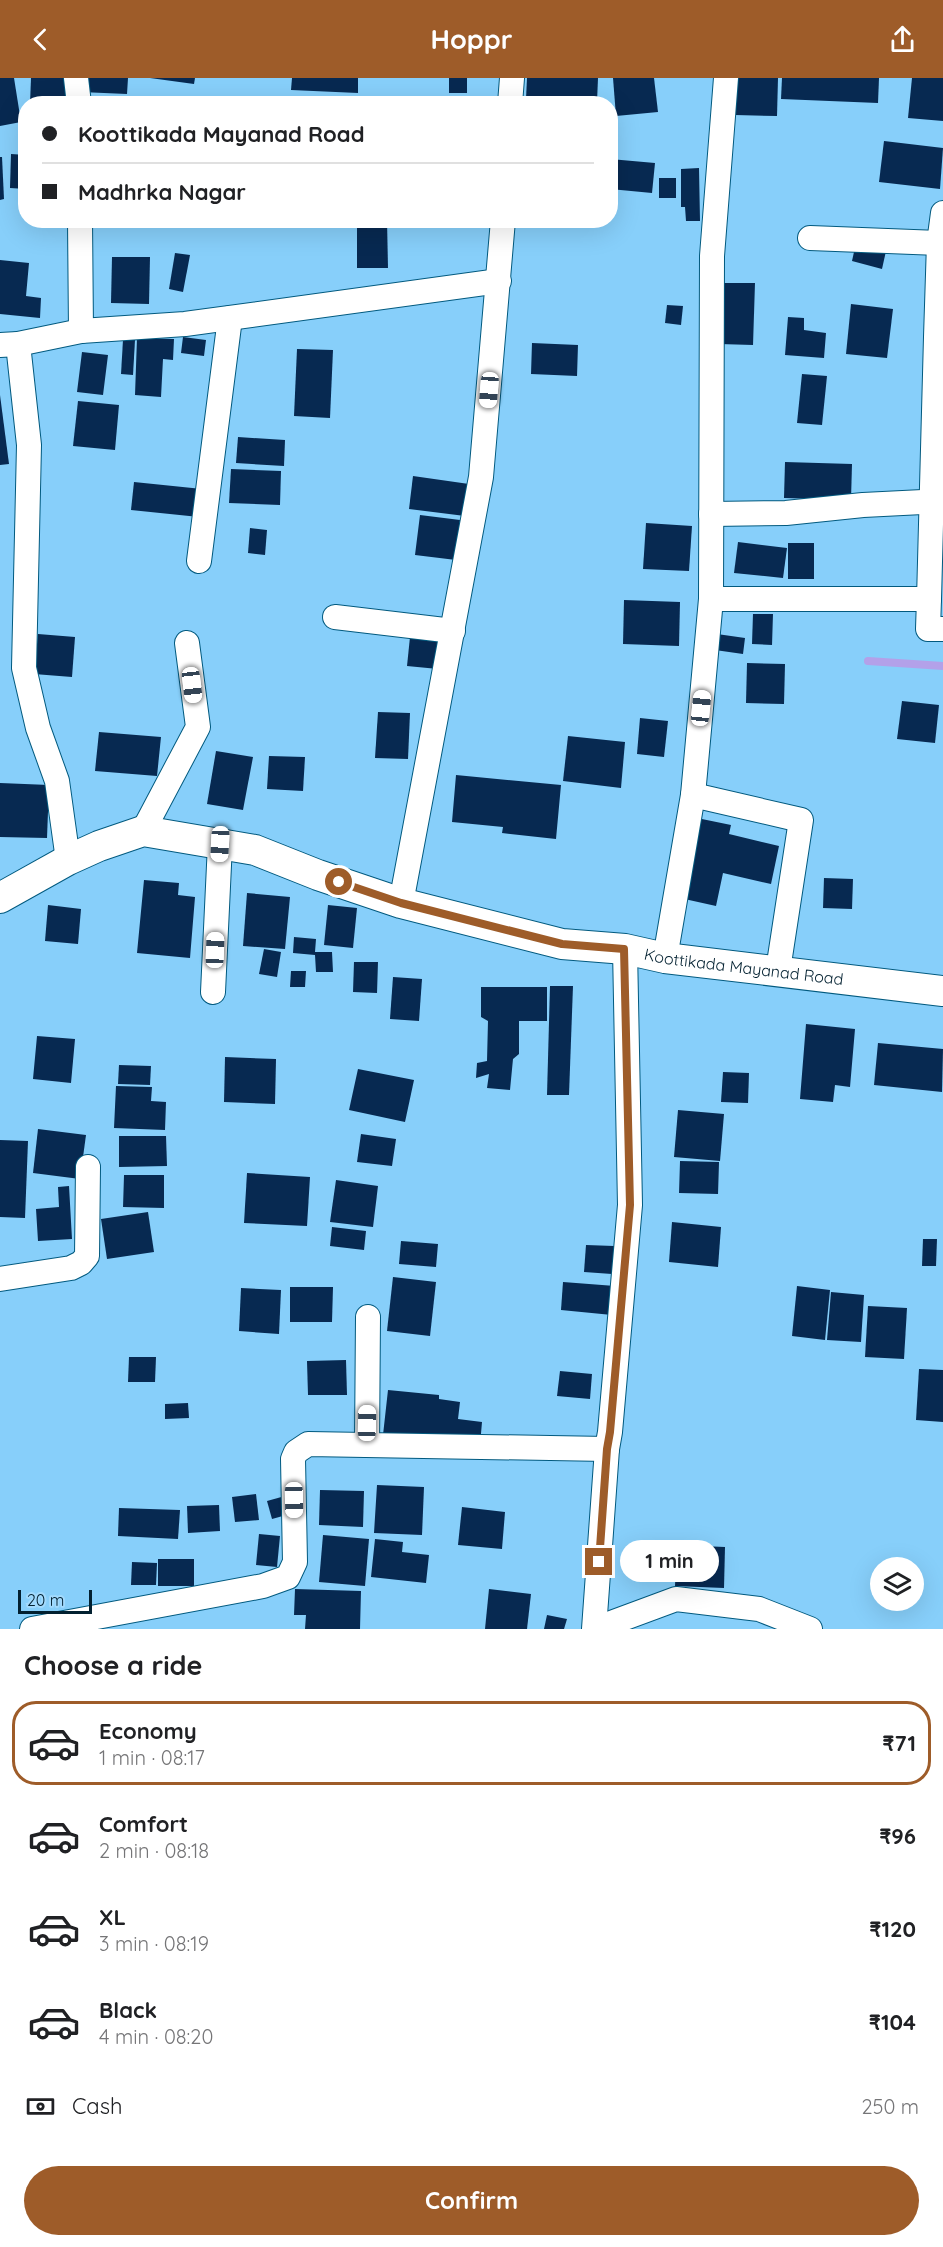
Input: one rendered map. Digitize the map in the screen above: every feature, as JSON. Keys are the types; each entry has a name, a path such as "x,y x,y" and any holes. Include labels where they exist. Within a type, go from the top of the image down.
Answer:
{"main road":[{"name":"Koottikada Mayanad Road","path":"0,898 68,860 99,846 143,831 255,849 318,875 401,903 562,944 624,949 665,958 943,991"}],"street":[{"path":"76,78 78,96"},
{"path":"511,96 512,78"},
{"path":"665,958 693,795 711,599 712,256 726,78"},
{"path":"943,213 939,243 937,502 928,629 943,629"},
{"path":"80,228 81,331"},
{"path":"401,903 482,477 502,228"},
{"path":"810,238 939,243"},
{"path":"68,860 57,781 38,728 24,668 29,445 9,345 81,331 185,324 499,281"},
{"path":"200,561 230,318"},
{"path":"711,514 786,513 863,505 937,502"},
{"path":"711,599 929,599"},
{"path":"335,617 453,631"},
{"path":"143,831 198,727 187,644"},
{"path":"693,795 801,820 778,970"},
{"path":"213,992 220,844"},
{"path":"624,949 630,1205 607,1449 594,1629 676,1599 759,1610 810,1629"},
{"path":"0,1279 71,1268 81,1263 87,1256 88,1167"},
{"path":"367,1445 368,1317"},
{"path":"32,1629 263,1586 288,1577 295,1562 293,1459 296,1452 308,1444 607,1449"}],"building":[{"path":"0,78 14,78 18,123 0,126"},
{"path":"31,78 68,78 68,96 30,96"},
{"path":"81,78 128,78 127,94 81,92"},
{"path":"150,78 195,78 194,84"},
{"path":"292,78 358,78 358,93 291,90"},
{"path":"449,78 467,78 467,93 449,93"},
{"path":"527,78 598,78 597,96 526,96"},
{"path":"613,78 654,78 658,112 618,116 618,96 614,96"},
{"path":"736,78 778,78 777,116 735,115"},
{"path":"782,78 879,78 878,103 781,99"},
{"path":"912,78 943,78 943,121 908,118"},
{"path":"884,141 943,148 940,189 879,182"},
{"path":"11,154 18,154 18,188 10,188"},
{"path":"0,157 2,157 4,199 0,200"},
{"path":"618,160 655,163 652,193 618,190"},
{"path":"699,168 700,221 686,221 685,207 681,207 681,169"},
{"path":"659,178 676,178 676,198 659,198"},
{"path":"357,228 387,228 388,268 357,268"},
{"path":"856,243 886,251 882,269 852,261"},
{"path":"175,253 190,255 183,292 169,289"},
{"path":"112,257 150,257 149,304 111,303"},
{"path":"0,260 29,263 26,296 41,298 40,318 0,314"},
{"path":"721,283 755,283 753,345 719,344"},
{"path":"851,304 893,309 887,358 846,354"},
{"path":"667,305 683,306 681,325 665,323"},
{"path":"788,317 804,318 804,330 826,333 824,358 785,355"},
{"path":"183,337 206,340 204,356 181,353"},
{"path":"137,338 174,339 173,360 163,359 161,397 135,395"},
{"path":"123,340 135,340 133,375 121,374"},
{"path":"532,343 578,345 577,376 531,374"},
{"path":"297,349 333,350 330,418 294,416"},
{"path":"82,352 108,355 103,395 77,392"},
{"path":"802,374 827,376 822,425 797,423"},
{"path":"0,395 9,464 0,465"},
{"path":"78,401 119,405 115,450 73,446"},
{"path":"238,437 285,440 284,466 236,463"},
{"path":"785,462 852,464 851,500 784,498"},
{"path":"231,469 281,471 280,505 229,503"},
{"path":"413,476 469,484 465,516 409,509"},
{"path":"134,482 202,489 199,517 131,510"},
{"path":"420,515 460,520 456,560 415,555"},
{"path":"646,523 692,526 689,571 643,569"},
{"path":"250,528 267,530 265,555 248,553"},
{"path":"738,542 787,548 783,578 734,573"},
{"path":"788,543 814,543 814,579 788,579"},
{"path":"624,600 680,602 679,646 623,644"},
{"path":"753,614 773,614 772,645 752,644"},
{"path":"38,634 75,637 72,677 34,674"},
{"path":"717,634 745,638 743,654 715,650"},
{"path":"410,637 441,641 438,669 407,666"},
{"path":"747,663 785,664 784,704 746,703"},
{"path":"902,701 939,705 935,743 897,739"},
{"path":"378,712 410,713 408,759 375,758"},
{"path":"640,718 668,721 664,757 637,754"},
{"path":"99,732 161,737 157,776 95,771"},
{"path":"568,736 625,742 621,788 563,781"},
{"path":"216,751 253,757 243,810 207,804"},
{"path":"269,756 305,757 303,791 267,789"},
{"path":"456,775 561,785 556,839 502,833 503,827 452,822"},
{"path":"0,783 49,785 47,838 0,837"},
{"path":"697,818 731,825 729,834 779,846 771,884 723,873 716,906 680,898"},
{"path":"824,878 853,879 852,909 823,908"},
{"path":"144,880 179,883 178,895 195,897 190,958 137,953"},
{"path":"247,893 290,897 285,949 243,946"},
{"path":"48,905 81,909 78,944 45,941"},
{"path":"328,905 357,908 353,948 324,945"},
{"path":"294,937 316,939 315,952 332,952 333,972 316,972 315,955 293,953"},
{"path":"264,949 281,952 277,977 259,974"},
{"path":"354,962 378,962 377,993 353,992"},
{"path":"291,971 306,971 305,987 290,987"},
{"path":"393,977 422,979 419,1021 390,1019"},
{"path":"550,986 573,986 569,1095 547,1095"},
{"path":"481,987 547,987 547,1021 519,1021 519,1054 513,1059 510,1090 487,1088 489,1074 476,1078 477,1063 487,1061 488,1021 481,1017"},
{"path":"806,1024 855,1029 850,1087 835,1085 833,1102 800,1099"},
{"path":"37,1036 75,1039 71,1083 33,1079"},
{"path":"878,1043 943,1049 942,1092 874,1085"},
{"path":"225,1057 276,1059 275,1104 224,1102"},
{"path":"119,1065 151,1066 150,1085 118,1084"},
{"path":"358,1069 414,1080 405,1122 349,1110"},
{"path":"723,1072 749,1073 748,1103 721,1102"},
{"path":"116,1086 152,1087 151,1101 166,1102 165,1130 114,1128"},
{"path":"678,1110 724,1114 720,1161 674,1157"},
{"path":"38,1129 86,1135 80,1179 33,1173"},
{"path":"361,1134 396,1139 392,1166 357,1162"},
{"path":"119,1136 166,1136 167,1166 119,1167"},
{"path":"0,1140 28,1141 25,1218 0,1217"},
{"path":"680,1161 719,1162 718,1194 679,1193"},
{"path":"247,1173 310,1177 307,1226 244,1223"},
{"path":"124,1175 164,1175 164,1208 123,1207"},
{"path":"336,1180 378,1186 373,1227 330,1222"},
{"path":"69,1186 72,1239 38,1241 36,1209 59,1207 58,1187"},
{"path":"148,1212 154,1252 107,1259 101,1219"},
{"path":"672,1222 721,1227 718,1267 669,1262"},
{"path":"332,1227 366,1231 364,1250 330,1246"},
{"path":"923,1239 937,1239 936,1266 922,1266"},
{"path":"401,1241 438,1244 436,1267 399,1264"},
{"path":"586,1245 614,1246 612,1274 584,1272"},
{"path":"393,1277 436,1282 430,1336 387,1331"},
{"path":"563,1282 615,1286 612,1315 561,1310"},
{"path":"797,1286 830,1290 825,1340 792,1336"},
{"path":"290,1287 333,1287 332,1322 290,1322"},
{"path":"241,1288 281,1290 279,1334 239,1331"},
{"path":"831,1292 864,1295 861,1342 827,1340"},
{"path":"868,1306 907,1308 904,1359 865,1357"},
{"path":"129,1357 156,1357 155,1382 128,1382"},
{"path":"346,1360 347,1395 308,1395 307,1361"},
{"path":"919,1369 943,1370 943,1422 916,1420"},
{"path":"560,1371 592,1374 590,1399 557,1396"},
{"path":"388,1390 439,1395 439,1399 460,1402 458,1419 482,1422 480,1445 383,1435"},
{"path":"188,1403 189,1418 165,1419 165,1404"},
{"path":"377,1485 424,1487 422,1535 374,1533"},
{"path":"320,1490 364,1491 363,1527 319,1525"},
{"path":"256,1494 259,1520 235,1522 232,1497"},
{"path":"285,1496 290,1514 272,1519 267,1501"},
{"path":"219,1505 220,1531 188,1533 187,1506"},
{"path":"462,1507 505,1512 502,1549 458,1545"},
{"path":"119,1508 180,1510 178,1539 118,1536"},
{"path":"259,1534 280,1536 277,1567 256,1565"},
{"path":"323,1535 369,1539 365,1586 319,1582"},
{"path":"375,1539 403,1542 402,1552 429,1555 426,1583 371,1577"},
{"path":"677,1545 725,1547 724,1588 675,1586"},
{"path":"158,1559 194,1559 194,1586 158,1586"},
{"path":"132,1562 157,1563 156,1585 131,1585"},
{"path":"295,1589 361,1591 360,1629 305,1629 306,1615 294,1615"},
{"path":"489,1589 531,1594 527,1629 485,1629"},
{"path":"547,1615 567,1619 564,1629 544,1629"}],"waterway":[{"path":"868,661 943,666"}],"route":[{"path":"339,882 401,903 562,944 624,949 630,1205 607,1449 599,1562"}]}
